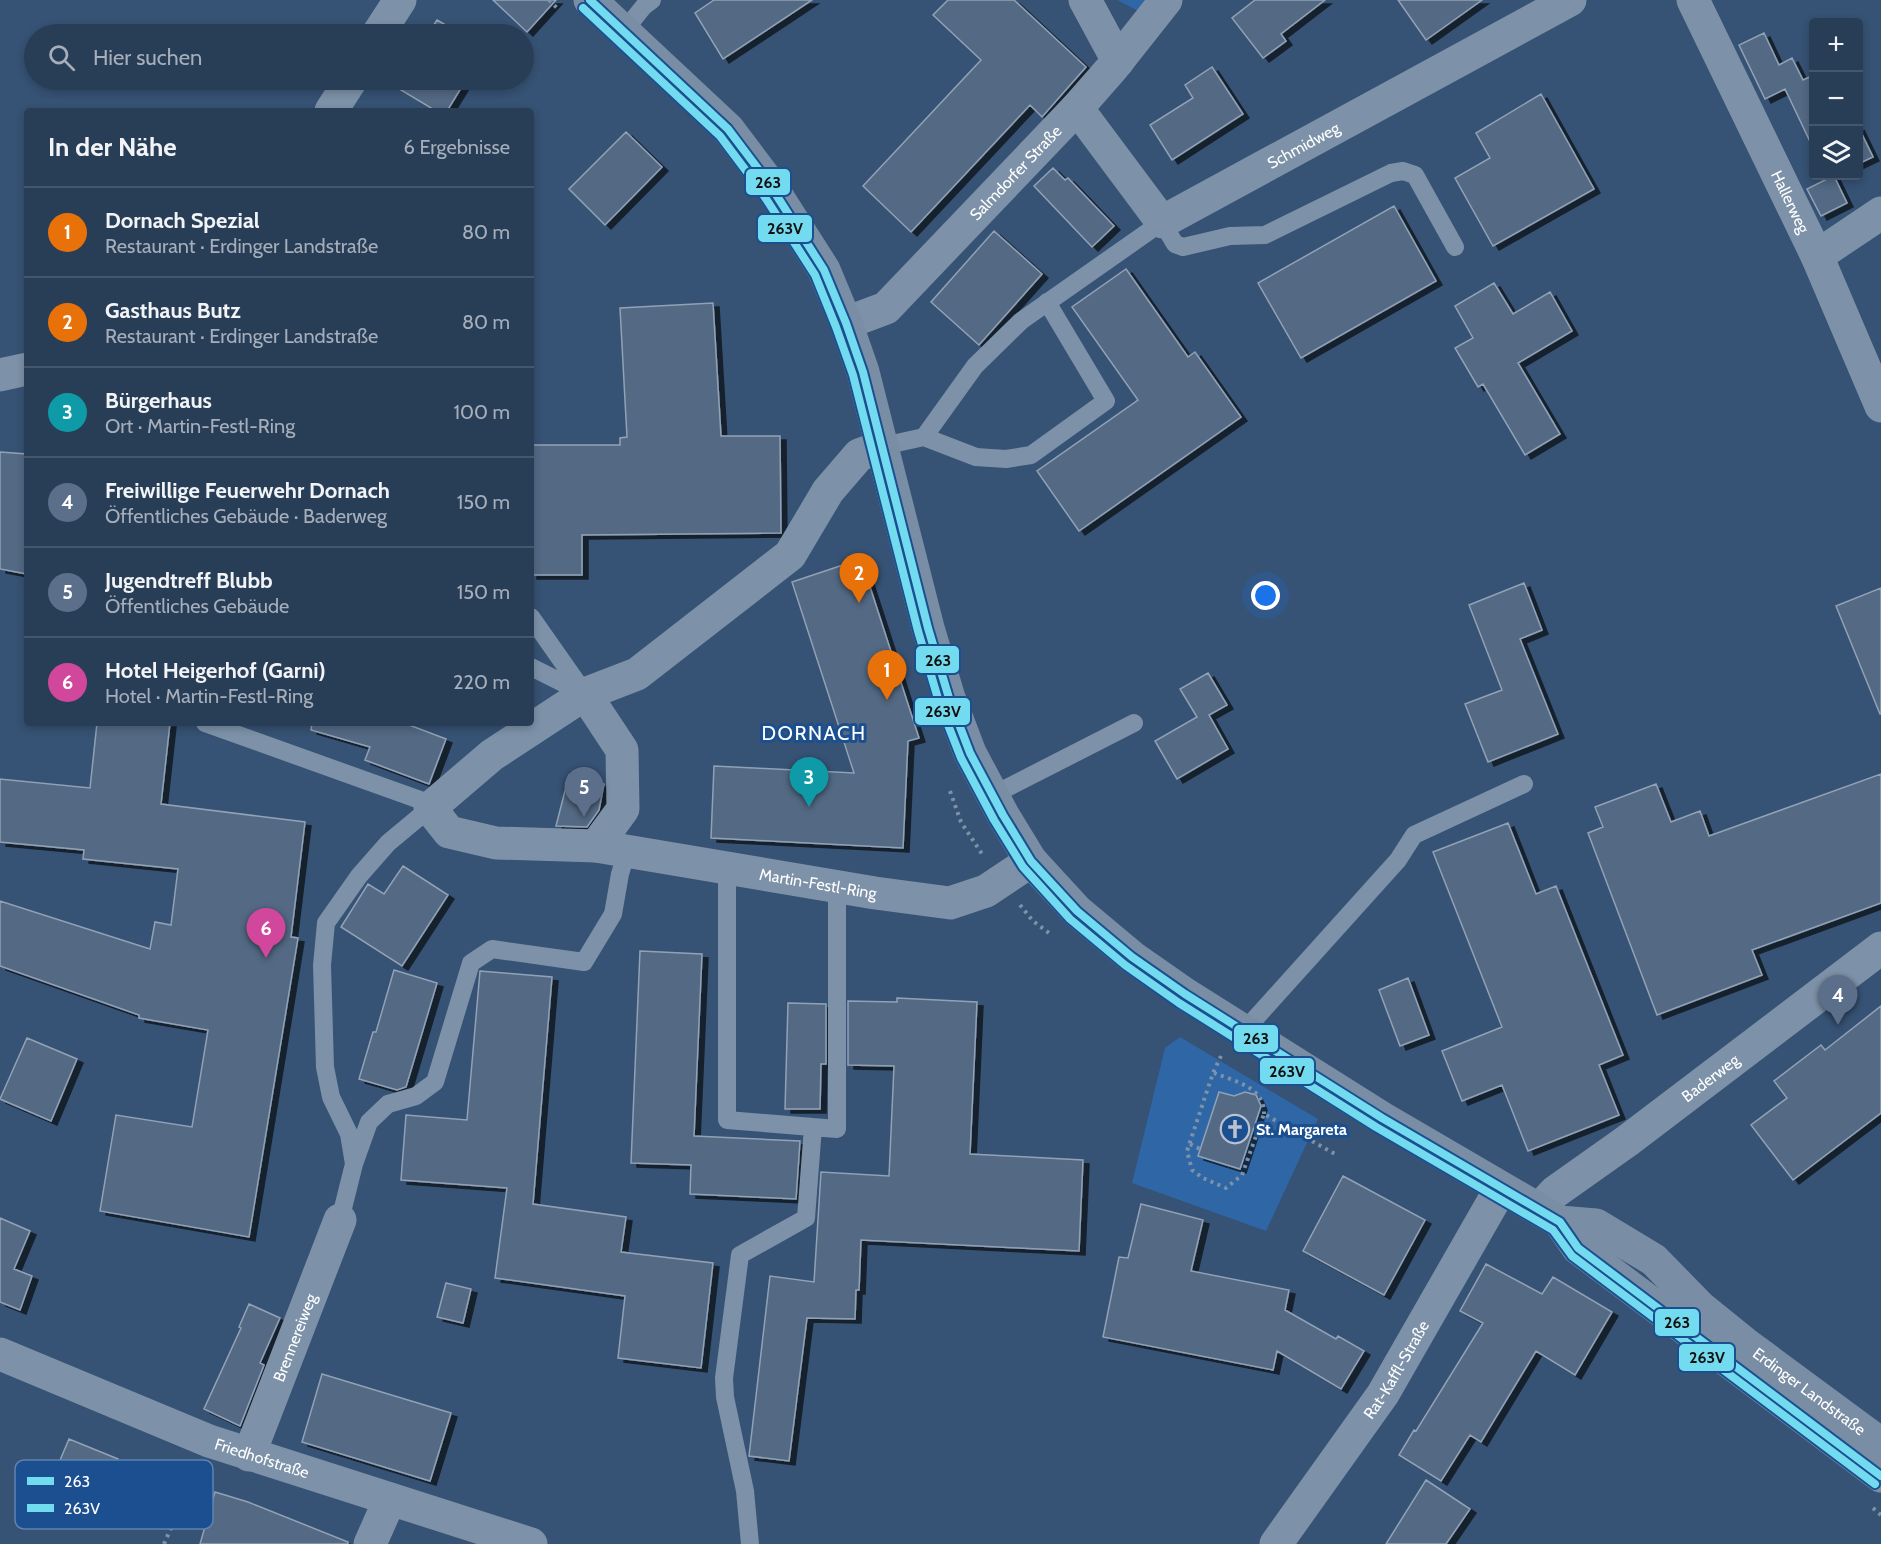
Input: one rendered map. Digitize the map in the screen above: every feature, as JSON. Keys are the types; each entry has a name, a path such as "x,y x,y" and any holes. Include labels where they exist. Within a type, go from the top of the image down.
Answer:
{"street":[{"path":"384,24 400,0"},
{"name":"Erdinger Landstraße","path":"590,0 728,129 768,182 824,270 863,372 928,628 949,698 970,753 1031,861 1077,911 1132,957 1185,994 1382,1118 1550,1216 1596,1225 1654,1260 1708,1314 1881,1444"},
{"path":"1085,0 1118,61"},
{"name":"Salmdorfer Straße","path":"846,323 886,308 1077,108 1166,0"},
{"name":"Schmidweg","path":"1162,222 1570,0"},
{"name":"Hallerweg","path":"1693,0 1817,256 1881,406"},
{"path":"333,108 345,90"},
{"path":"1077,108 1162,222"},
{"path":"1817,256 1881,213"},
{"path":"0,375 24,370"},
{"path":"432,807 492,755 585,694 637,674 789,555 828,491 859,455 883,446"},
{"path":"585,694 622,750 623,809 596,846"},
{"name":"Martin-Festl-Ring","path":"432,807 449,832 496,843 596,846 951,903 986,891 1031,861"},
{"name":"Baderweg","path":"1550,1216 1555,1192 1627,1141 1881,948"},
{"name":"Rat-Kaffl-Straße","path":"1276,1544 1383,1394 1501,1188"},
{"name":"Erdinger Landstraße","path":"1550,1216 1578,1248 1881,1476"},
{"name":"Brennereiweg","path":"249,1455 340,1220"},
{"name":"Friedhofstraße","path":"3,1364 249,1455 531,1544"},
{"path":"370,1544 390,1498"}],"lane":[{"path":"624,31 644,6 652,0"},
{"path":"924,436 975,366 1021,321 1162,222 1175,244 1183,247 1230,236 1265,235 1391,173 1403,171 1415,175 1455,247"},
{"path":"883,446 924,436 976,458 1006,459 1030,455 1106,401 1047,302"},
{"path":"534,621 585,694"},
{"path":"534,668 585,694"},
{"path":"993,795 1134,723"},
{"path":"214,726 432,807"},
{"path":"1244,1031 1398,860 1414,835 1524,784"},
{"path":"354,1164 349,1134 331,1097 325,1067 322,965 326,923 359,876 388,843 432,807"},
{"path":"340,1220 354,1164 369,1122 388,1104 416,1096 435,1082 471,963 492,950 584,962 613,914 620,874 627,851"},
{"path":"727,868 727,1120 837,1129 837,886"},
{"path":"750,1544 745,1491 725,1397 724,1378 740,1255 806,1218 813,1127"}],"path":[{"path":"1214,1073 1254,1089 1264,1106 1264,1114 1242,1175 1226,1188 1203,1178 1192,1170 1187,1151 1218,1060 1244,1031"},
{"path":"1264,1114 1335,1154"},
{"path":"1190,1144 1200,1149"},
{"path":"201,1460 209,1441"},
{"path":"164,1544 171,1529"}],"shaded area":[{"path":"1117,0 1152,0 1142,13"},
{"path":"1180,1037 1318,1119 1266,1231 1132,1183 1165,1048"}],"building":[{"path":"493,0 556,0 534,24 518,24"},
{"path":"714,0 812,0 723,59 695,13"},
{"path":"948,0 1014,0 1086,67 1042,117 1030,105 911,232 863,186 981,60 933,15"},
{"path":"1255,0 1325,0 1281,34 1286,41 1263,58 1232,18"},
{"path":"1398,0 1482,0 1426,40"},
{"path":"1764,33 1779,65 1792,58 1803,80 1809,77 1809,139 1785,89 1765,99 1739,45"},
{"path":"1212,67 1243,114 1172,160 1150,125 1193,98 1185,85"},
{"path":"401,90 460,90 449,108 431,108"},
{"path":"1541,94 1594,189 1493,246 1455,178 1490,158 1476,133"},
{"path":"626,132 662,167 605,225 569,189"},
{"path":"1863,136 1873,157 1863,162"},
{"path":"1053,168 1065,180 1068,178 1114,226 1092,247 1034,186"},
{"path":"1825,180 1836,180 1847,203 1821,216 1807,189"},
{"path":"1394,206 1436,281 1301,358 1258,283"},
{"path":"994,231 1042,274 979,345 931,302"},
{"path":"1126,269 1188,357 1195,352 1241,417 1079,531 1037,471 1138,400 1072,307"},
{"path":"1494,283 1513,314 1550,292 1572,331 1518,363 1560,434 1525,455 1483,384 1478,387 1455,348 1473,338 1455,306"},
{"path":"713,303 721,436 780,436 781,533 582,535 582,575 534,575 534,445 620,445 620,438 627,437 620,308"},
{"path":"0,452 24,454 24,573 0,569"},
{"path":"861,559 919,738 908,741 903,848 711,838 714,766 854,773 792,582"},
{"path":"1524,583 1542,630 1520,639 1558,734 1488,762 1465,704 1502,690 1469,605"},
{"path":"1881,588 1881,714 1880,714 1836,606"},
{"path":"1208,673 1227,705 1209,715 1228,749 1177,779 1155,741 1197,717 1180,689"},
{"path":"97,726 170,726 161,804 305,822 291,937 298,938 249,1237 100,1211 116,1115 192,1127 208,1030 139,1018 139,1015 0,966 0,901 150,949 155,922 171,925 178,869 83,859 84,850 0,842 0,779 90,788"},
{"path":"312,726 412,726 446,739 429,784 365,760 370,747 311,730"},
{"path":"1881,774 1881,903 1752,950 1762,975 1657,1015 1588,833 1603,827 1595,807 1656,784 1671,822 1700,811 1709,836"},
{"path":"569,775 604,784 599,810 587,827 556,826"},
{"path":"1508,823 1536,894 1556,886 1623,1055 1599,1065 1619,1115 1528,1151 1502,1085 1462,1101 1442,1051 1502,1027 1433,852"},
{"path":"403,866 448,895 402,966 341,927 368,884 384,894"},
{"path":"640,951 702,954 694,1136 800,1141 796,1199 690,1194 691,1165 631,1163"},
{"path":"394,970 437,983 406,1087 397,1090 359,1079 373,1032 376,1032"},
{"path":"480,971 552,977 533,1204 626,1217 621,1252 713,1263 701,1368 618,1358 625,1296 495,1278 507,1188 401,1180 406,1115 467,1120"},
{"path":"1408,978 1429,1035 1400,1046 1379,990"},
{"path":"897,998 977,1002 970,1154 1083,1160 1079,1251 861,1240 855,1319 807,1318 789,1461 749,1456 770,1276 814,1282 821,1172 889,1176 894,1066 848,1065 848,1001 897,1002"},
{"path":"788,1003 826,1004 826,1064 821,1064 820,1109 785,1109"},
{"path":"1881,1006 1881,1113 1793,1180 1751,1125 1787,1098 1774,1081 1821,1045 1825,1050"},
{"path":"27,1038 77,1059 51,1121 0,1099"},
{"name":"St. Margareta","path":"1219,1092 1234,1096 1245,1092 1256,1095 1261,1106 1240,1169 1198,1156"},
{"path":"1343,1176 1425,1220 1384,1295 1303,1251"},
{"path":"1141,1204 1203,1220 1191,1271 1289,1290 1285,1310 1336,1339 1338,1336 1364,1351 1341,1389 1277,1351 1273,1370 1103,1337 1119,1257 1128,1258"},
{"path":"0,1218 30,1231 14,1269 32,1276 20,1310 0,1302"},
{"path":"1486,1264 1542,1294 1553,1277 1612,1312 1575,1375 1536,1351 1481,1442 1470,1435 1441,1481 1399,1455 1483,1323 1460,1311"},
{"path":"446,1283 471,1289 463,1323 437,1317"},
{"path":"249,1304 280,1318 260,1363 264,1365 240,1426 204,1409 241,1328 239,1327"},
{"path":"322,1374 451,1413 430,1481 302,1442"},
{"path":"69,1439 118,1459 118,1460 60,1460"},
{"path":"1426,1480 1470,1509 1446,1544 1386,1544"},
{"path":"215,1492 248,1502 348,1542 348,1544 200,1544 204,1529 213,1529"}],"transit line":[{"name":"263","path":"590,0 728,129 768,182 824,270 863,372 928,628 949,698 970,753 1031,861 1077,911 1132,957 1185,994 1382,1118 1560,1222 1578,1248 1881,1476"},
{"name":"263V","path":"583,8 720,136 759,188 815,275 853,375 918,631 939,702 961,758 994,820 1023,867 1070,919 1125,965 1179,1003 1376,1127 1553,1230 1572,1256 1875,1484"}],"place":[{"name":"Gasthaus Butz","path":"859,603"},
{"name":"Dornach Spezial","path":"887,700"},
{"name":"Bürgerhaus","path":"809,807"},
{"name":"Jugendtreff Blubb","path":"584,817"},
{"name":"Hotel Heigerhof (Garni)","path":"266,958"},
{"name":"Freiwillige Feuerwehr Dornach","path":"1838,1025"},
{"name":"St. Margareta","path":"1235,1129"}],"district":[{"name":"DORNACH","path":"814,733"}]}
